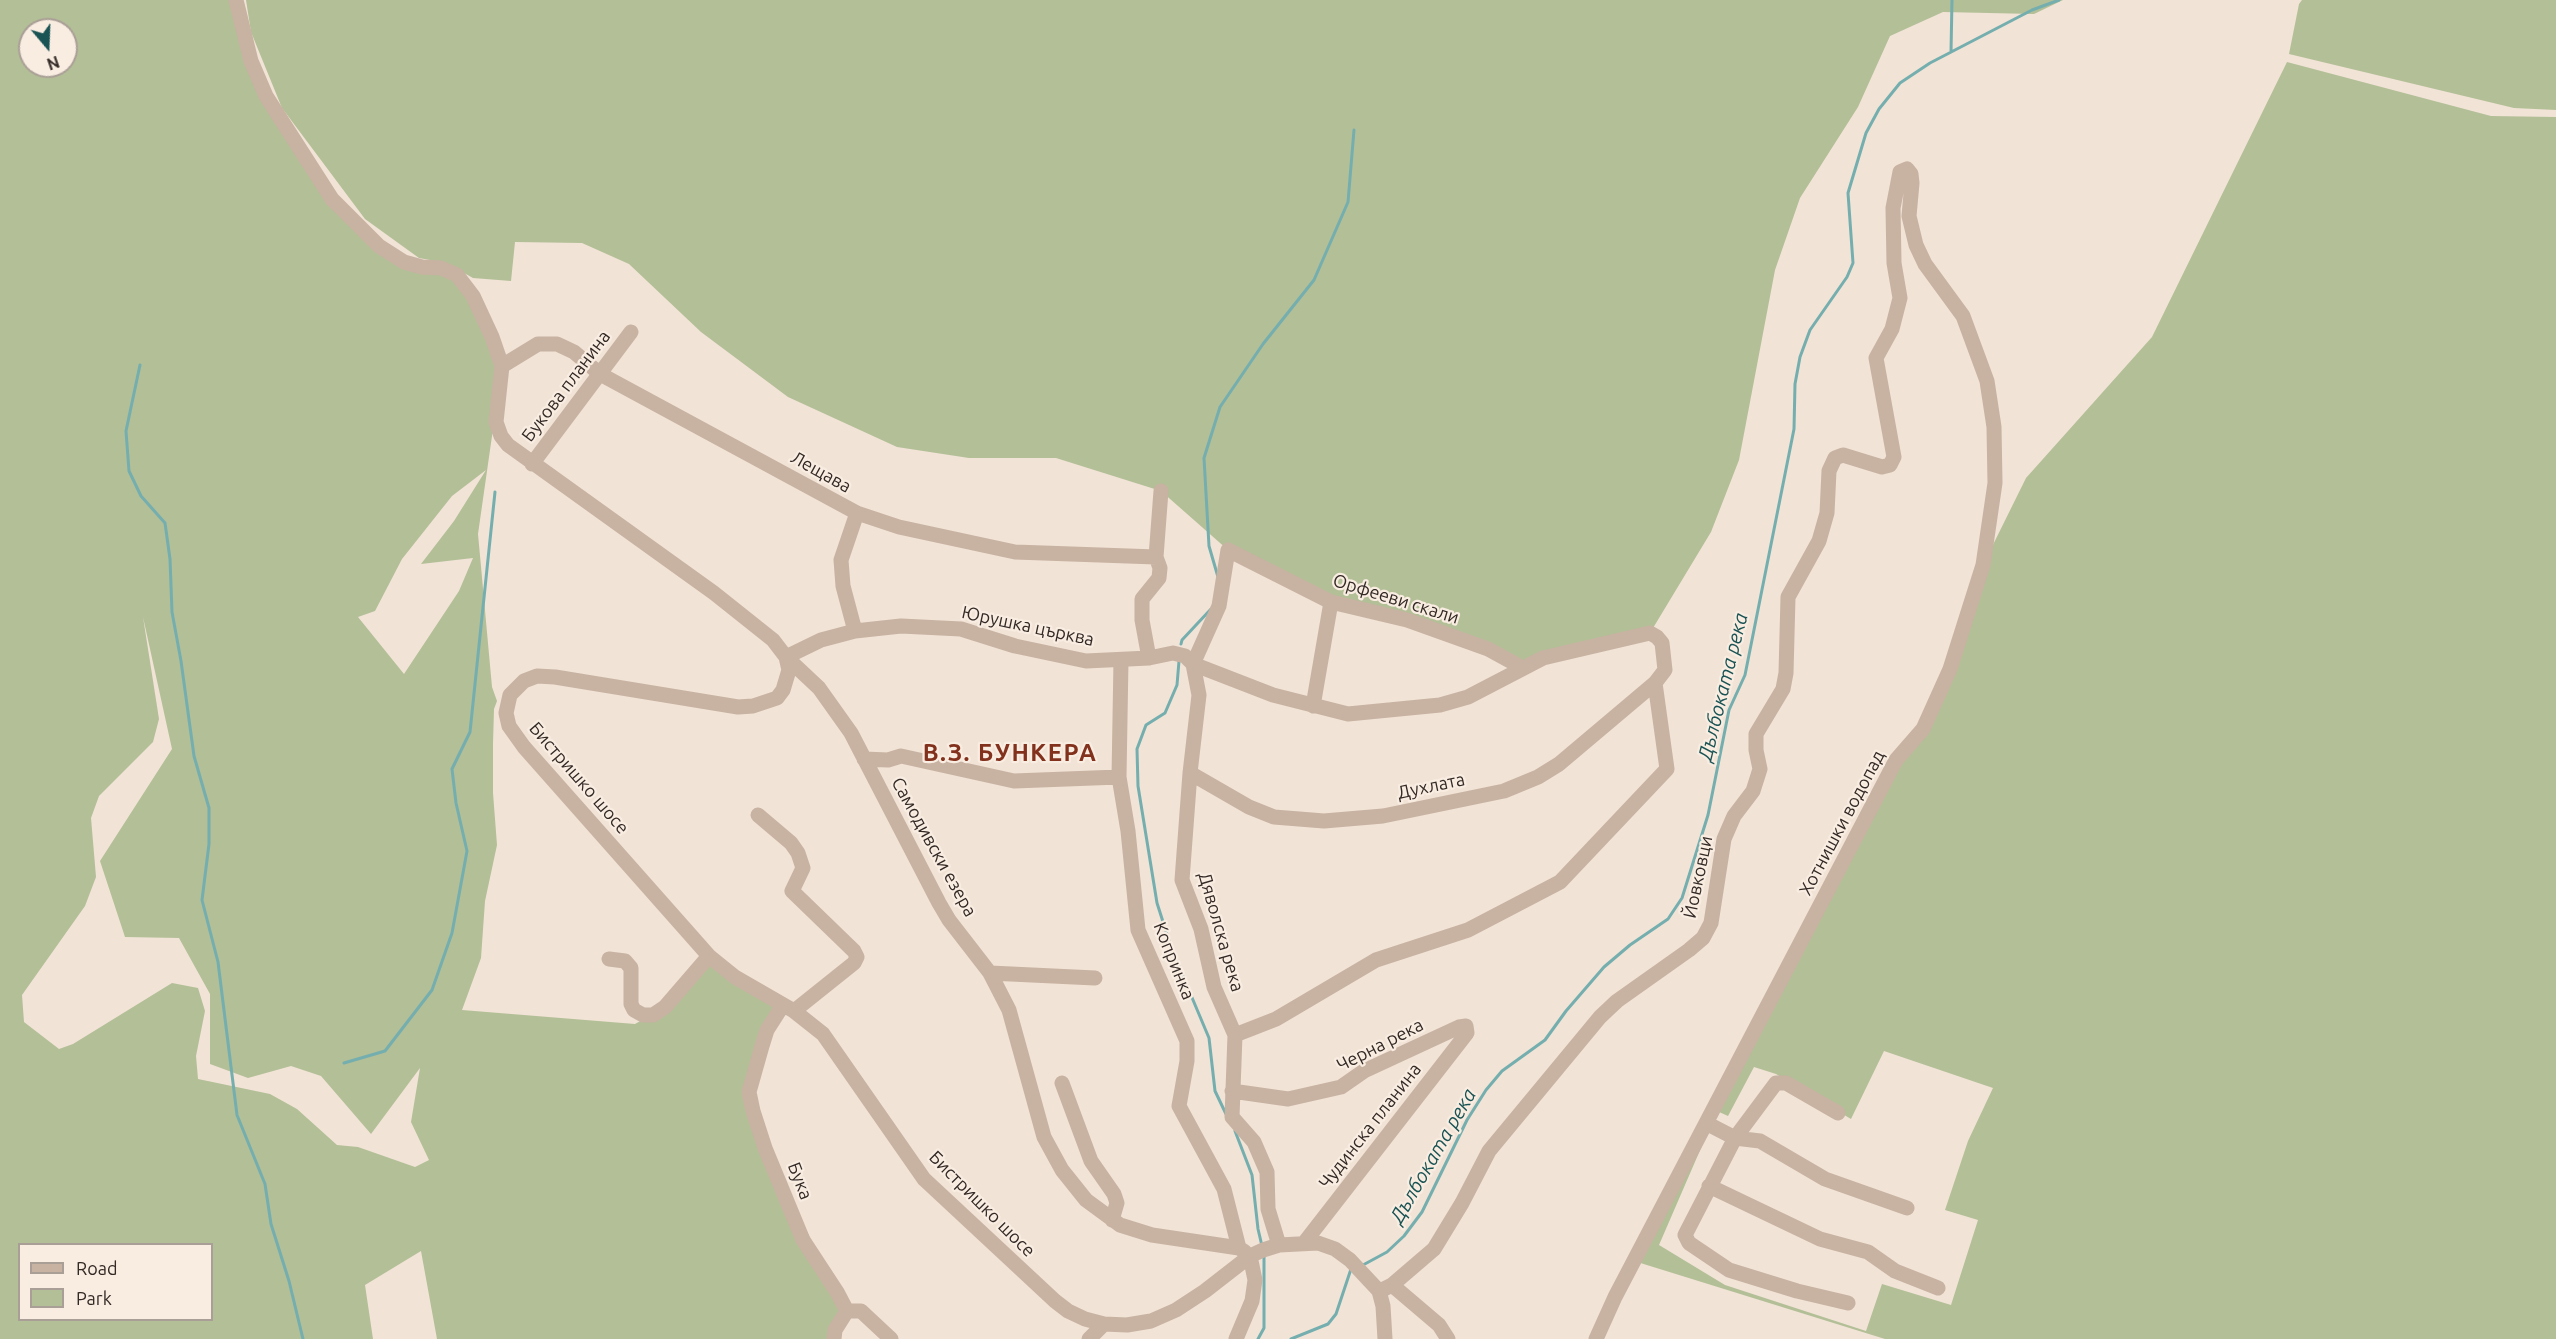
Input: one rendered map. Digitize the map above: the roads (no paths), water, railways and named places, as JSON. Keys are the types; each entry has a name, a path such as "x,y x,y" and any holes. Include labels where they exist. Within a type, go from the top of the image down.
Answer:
{"street":[{"path":"236,0 251,61 266,96 320,184 332,199 387,251 404,262 422,267 441,268 457,275 473,296 492,337 502,366 496,422 501,436 508,445 714,593 773,640 786,657"},
{"name":"Хотнишки водопад","path":"1596,1339 1615,1297 1896,760 1923,729 1950,669 1983,565 1995,483 1994,427 1987,381 1963,316 1925,264 1916,245 1909,216 1912,183 1911,174 1907,169"},
{"name":"Йовковци","path":"1386,1288 1434,1249 1462,1203 1489,1151 1600,1017 1617,1001 1689,950 1703,938 1711,922 1724,839 1734,816 1752,791 1760,769 1756,750 1756,734 1783,689 1786,673 1788,597 1819,541 1827,513 1828,471 1835,458 1843,455 1882,467 1890,465 1894,457 1876,358 1892,329 1900,298 1894,263 1893,208 1900,172 1907,169"},
{"name":"Букова планина","path":"532,464 631,332"},
{"name":"Лещава","path":"502,366 538,344 557,344 574,352 600,374 857,513 899,527 1015,552 1156,557"},
{"path":"1149,658 1142,620 1142,599 1159,578 1160,568 1156,557 1161,491"},
{"path":"855,631 843,586 841,560 857,513"},
{"name":"Орфееви скали","path":"1193,664 1219,606 1228,550 1331,602 1407,620 1488,649 1521,668"},
{"path":"1313,706 1331,602"},
{"name":"Юрушка църква","path":"786,657 821,640 855,631 901,626 961,629 1015,646 1086,661 1149,658 1173,653 1185,656 1193,664 1273,695 1348,714 1440,705 1468,697 1543,658 1650,633 1662,643 1665,660 1665,670 1655,683"},
{"name":"Бистришко шосе","path":"786,657 789,670 783,690 777,698 753,706 738,707 537,676 516,687 507,704 509,726 709,956 735,977 811,1023 833,1045 909,1158 940,1196 1055,1301 1085,1320 1104,1324 1127,1325 1151,1321 1176,1310 1205,1292 1244,1252 1279,1245 1318,1243 1335,1249 1364,1273 1439,1325 1448,1339"},
{"name":"Самодивски езера","path":"786,657 819,688 851,733 939,903 949,920 990,973 1009,1010 1038,1120 1051,1153 1062,1170 1086,1200 1112,1220 1130,1229 1244,1252"},
{"name":"Копринка","path":"1121,660 1119,777 1128,831 1138,930 1186,1041 1187,1061 1179,1106 1224,1189 1255,1280 1252,1301 1236,1339"},
{"name":"Дяволска река","path":"1193,664 1199,695 1190,773 1182,880 1201,928 1214,987 1235,1035 1232,1118 1254,1142 1267,1172 1268,1209 1279,1245"},
{"path":"1235,1035 1276,1019 1376,960 1468,930 1560,882 1667,769 1655,683"},
{"name":"Духлата","path":"1190,773 1249,807 1274,818 1324,821 1383,816 1504,790 1538,777 1559,764 1655,683"},
{"path":"864,759 888,760 901,756 1014,781 1119,777"},
{"name":"Бука","path":"758,814 791,843 798,854 803,868 792,891 854,951 856,957 854,963 789,1008 767,1030 749,1092 765,1148 803,1240 847,1311"},
{"path":"609,959 625,961 631,969 634,1010 643,1015 653,1015 665,1007 709,956"},
{"path":"990,973 1095,978"},
{"name":"Черна река","path":"1232,1091 1288,1099 1341,1087 1364,1071 1459,1027 1466,1026 1467,1034"},
{"name":"Чудинска планина","path":"1304,1243 1467,1034"},
{"path":"1062,1083 1091,1161 1114,1194 1117,1203 1112,1220"},
{"path":"1838,1113 1786,1083 1776,1083 1736,1138 1686,1230 1686,1240 1729,1270 1797,1291 1848,1303"},
{"path":"1706,1123 1736,1138 1760,1141 1825,1179 1907,1208"},
{"path":"1710,1186 1820,1239 1868,1252 1896,1271 1938,1288"},
{"path":"1385,1339 1383,1306 1386,1288"},
{"path":"834,1339 835,1330 847,1311 861,1311 891,1339"},
{"path":"1089,1339 1104,1324"}],"waterway":[{"path":"1951,52 1952,0"},
{"name":"Дълбоката река","path":"1363,1265 1387,1252 1404,1236 1422,1212 1467,1120 1486,1090 1502,1071 1545,1040 1566,1011 1604,967 1630,945 1668,919 1682,898 1708,815 1729,710 1745,675 1794,429 1795,384 1800,357 1810,330 1847,277 1853,263 1848,193 1866,133 1879,109 1900,83 1930,63 2032,10 2059,0"},
{"path":"1218,577 1209,546 1204,458 1220,407 1263,344 1314,280 1348,202 1354,130"},
{"path":"140,365 126,431 129,471 141,496 165,523 170,559 172,612 194,756 209,808 209,844 202,900 218,962 237,1115 265,1184 271,1224 289,1281 303,1339"},
{"path":"344,1063 385,1051 432,990 452,933 467,851 456,803 452,769 470,732 495,492"},
{"path":"1181,644 1182,640 1211,609"},
{"path":"1179,661 1177,685 1165,713 1146,725 1137,749 1138,786 1157,903 1172,950 1209,1038 1215,1091 1226,1114"},
{"path":"1235,1131 1252,1175 1262,1246"},
{"path":"1258,1339 1264,1328 1264,1256"},
{"name":"Дълбоката река","path":"1291,1339 1328,1324 1336,1314 1351,1269"}],"district":[{"name":"В.З. БУНКЕРА","path":"1010,753"}]}
